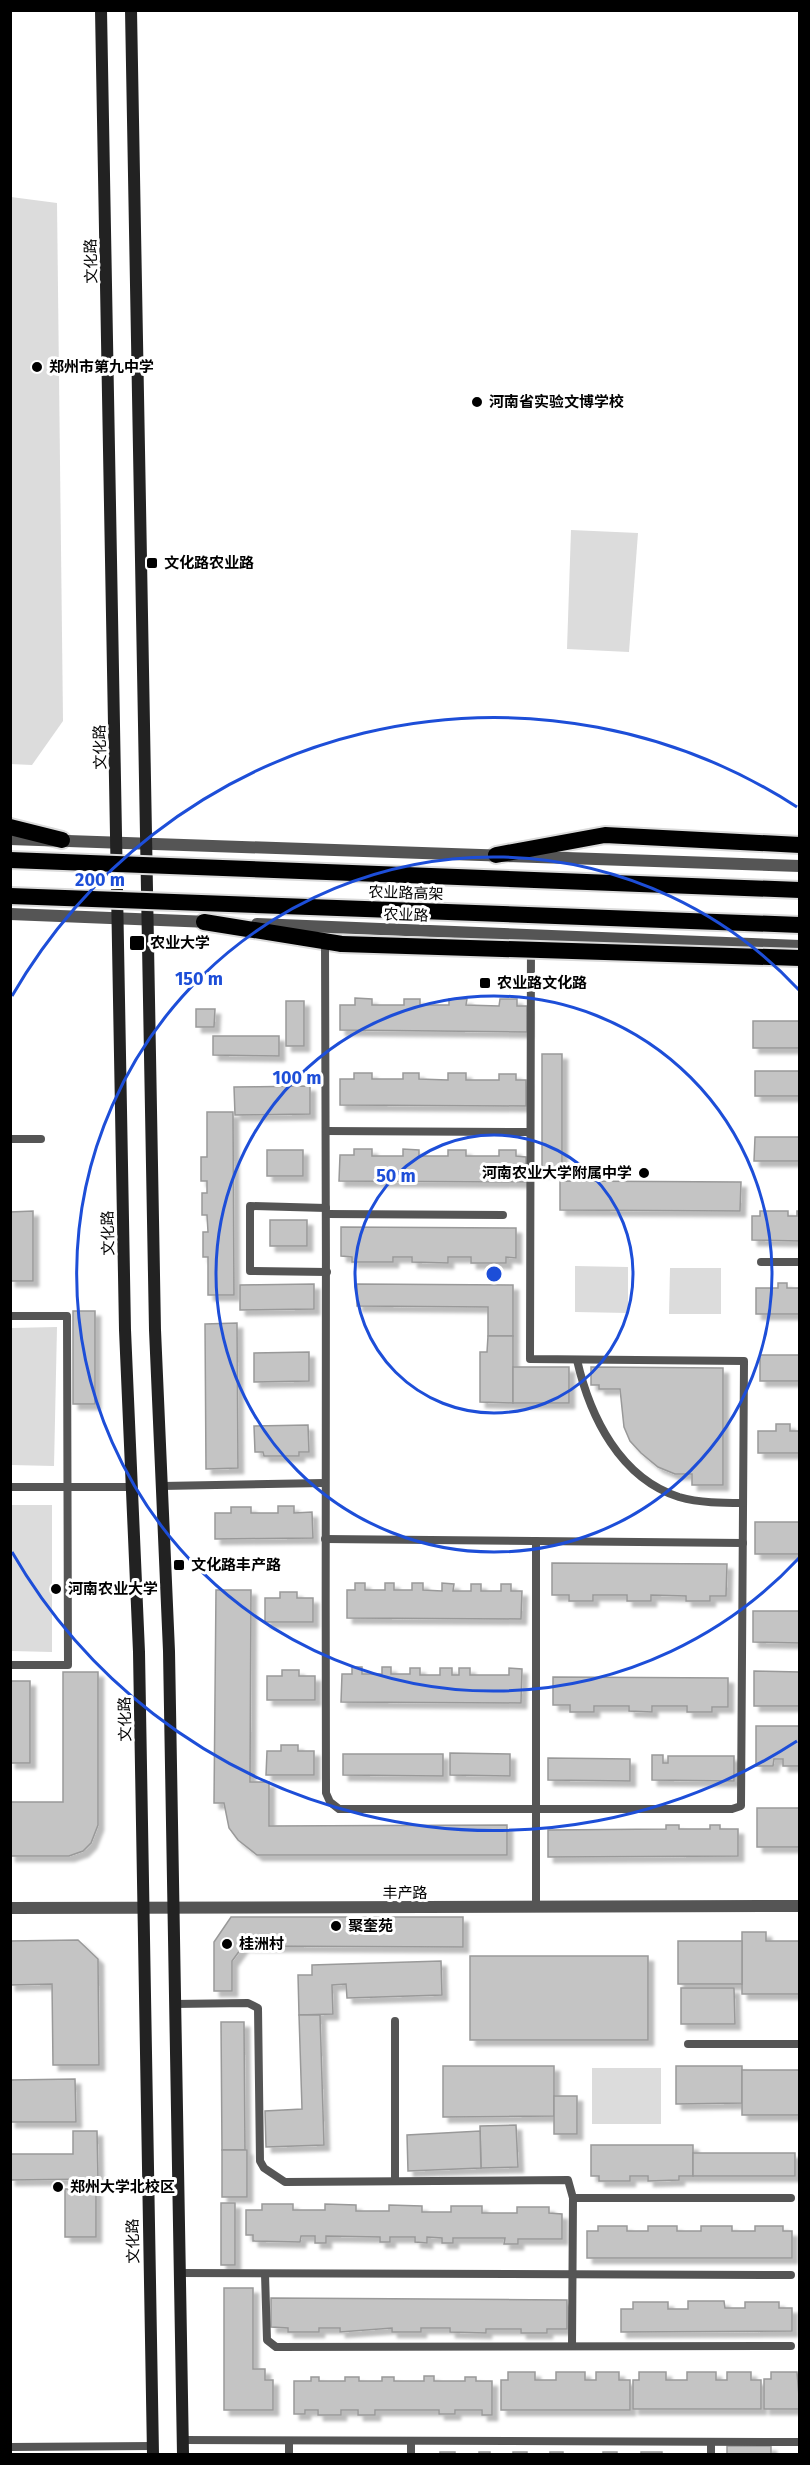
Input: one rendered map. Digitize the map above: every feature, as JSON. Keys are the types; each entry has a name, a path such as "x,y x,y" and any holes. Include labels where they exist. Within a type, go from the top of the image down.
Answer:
{"highway":[{"path":"10,827 62,840"},
{"path":"496,855 605,835 800,845"},
{"name":"农业路高架","path":"10,860 800,890"},
{"name":"农业路高架","path":"10,896 800,926"},
{"path":"204,922 342,944 800,958"}],"main road":[{"name":"文化路","path":"101,10 125,1330 139,1652 153,2450"},
{"path":"131,10 155,1330 169,1651 183,2454"}],"street":[{"path":"10,839 800,866"},
{"name":"农业路","path":"10,914 800,946"},
{"name":"丰产路","path":"10,1908 800,1906"}],"lane":[{"path":"325,941 327,1272 324,1483 326,1793 330,1802 339,1809 732,1809 741,1806 744,1361 530,1359 528,1352 531,935"},
{"path":"326,1131 530,1132"},
{"path":"10,1139 41,1139"},
{"path":"327,1272 250,1271 250,1206 327,1211 503,1215"},
{"path":"761,1262 800,1262"},
{"path":"10,1316 67,1316 68,1665 10,1665"},
{"path":"577,1360 585,1395 605,1437 625,1461 651,1485 689,1499 743,1503"},
{"path":"162,1486 324,1483"},
{"path":"10,1487 132,1487"},
{"path":"325,1539 743,1543"},
{"path":"536,1541 536,1908"},
{"path":"174,2004 248,2003 258,2008 260,2161 264,2168 285,2182 568,2180 573,2198 572,2346"},
{"path":"395,2021 395,2181"},
{"path":"688,2044 800,2044"},
{"path":"573,2198 791,2198"},
{"path":"179,2273 791,2275"},
{"path":"265,2274 267,2340 276,2347 791,2346"},
{"path":"183,2440 800,2442"},
{"path":"289,2441 289,2454"},
{"path":"411,2441 411,2454"},
{"path":"711,2442 711,2454"},
{"path":"10,2447 153,2450"}],"shaded area":[{"name":"郑州市第九中学","path":"11,197 57,203 63,721 32,765 10,764"},
{"path":"571,530 638,533 629,652 567,649"},
{"path":"575,1266 628,1267 628,1313 575,1312"},
{"path":"670,1268 721,1268 721,1314 669,1314"},
{"path":"57,1327 54,1466 11,1465 11,1328"},
{"path":"11,1505 52,1505 52,1652 11,1651"},
{"path":"592,2068 661,2068 661,2124 592,2124"}],"building":[{"path":"355,998 372,999 372,1005 404,1005 404,999 420,999 420,1005 449,1005 449,999 467,999 466,1005 499,1006 500,999 517,999 517,1006 527,1006 527,1032 340,1030 340,1005 355,1005"},
{"path":"286,1001 304,1001 304,1046 286,1046"},
{"path":"196,1009 215,1009 214,1027 196,1027"},
{"path":"753,1021 800,1021 800,1048 753,1048"},
{"path":"213,1036 279,1036 279,1056 213,1055"},
{"path":"542,1054 562,1054 562,1172 542,1172"},
{"path":"755,1071 800,1071 800,1096 755,1096"},
{"path":"354,1073 372,1073 372,1079 403,1079 403,1073 419,1073 419,1079 448,1080 448,1073 466,1073 466,1080 499,1080 499,1074 516,1074 516,1080 526,1080 526,1106 340,1105 340,1079 354,1079"},
{"path":"310,1086 310,1114 235,1115 234,1087"},
{"path":"207,1112 233,1112 234,1295 208,1295 208,1257 203,1257 203,1232 208,1232 207,1215 202,1215 202,1193 207,1193 207,1181 201,1181 201,1157 207,1157"},
{"path":"755,1137 800,1137 800,1161 754,1161"},
{"path":"354,1149 372,1149 372,1156 403,1156 403,1149 419,1150 419,1156 448,1156 448,1150 466,1150 466,1156 499,1156 499,1150 516,1150 516,1156 526,1157 526,1182 339,1181 340,1155 354,1155"},
{"path":"267,1150 303,1150 303,1176 267,1176"},
{"path":"560,1181 741,1182 740,1211 560,1210"},
{"path":"33,1211 33,1281 10,1281 10,1212"},
{"path":"760,1211 788,1211 788,1216 797,1216 797,1211 800,1211 800,1241 752,1240 752,1216 760,1216"},
{"path":"270,1220 307,1220 307,1246 270,1246"},
{"path":"341,1227 516,1228 516,1258 506,1257 506,1263 471,1263 471,1257 448,1257 448,1263 412,1262 412,1257 393,1257 393,1262 352,1262 352,1257 341,1256"},
{"path":"778,1283 787,1283 787,1288 800,1288 800,1314 756,1314 756,1288 778,1288"},
{"path":"314,1284 314,1309 240,1310 240,1285"},
{"path":"357,1284 513,1285 513,1336 488,1336 488,1307 357,1306"},
{"path":"73,1311 95,1311 95,1404 73,1404"},
{"path":"237,1323 238,1468 206,1469 205,1324"},
{"path":"488,1336 513,1336 513,1403 480,1402 480,1352 487,1352"},
{"path":"309,1352 309,1381 254,1382 254,1353"},
{"path":"760,1355 800,1355 800,1381 760,1381"},
{"path":"513,1367 569,1367 569,1403 513,1403"},
{"path":"591,1367 723,1368 723,1485 692,1485 692,1474 675,1474 658,1467 641,1453 630,1441 624,1427 620,1389 599,1389 599,1385 591,1385"},
{"path":"776,1424 790,1424 790,1431 800,1431 800,1453 758,1453 758,1431 776,1431"},
{"path":"308,1425 309,1452 299,1452 299,1456 264,1456 263,1452 255,1452 254,1426"},
{"path":"278,1506 294,1506 294,1513 312,1512 313,1538 215,1539 215,1513 231,1513 231,1507 251,1507 251,1513 278,1513"},
{"path":"755,1522 800,1522 800,1554 755,1554"},
{"path":"552,1563 727,1564 726,1596 710,1596 710,1601 686,1601 686,1596 651,1595 651,1601 627,1601 627,1595 593,1595 593,1601 569,1601 569,1595 552,1595"},
{"path":"355,1583 365,1583 365,1590 385,1590 385,1583 394,1583 394,1590 412,1590 412,1583 423,1583 423,1590 442,1591 442,1583 454,1584 453,1591 471,1591 471,1584 481,1584 481,1591 501,1591 501,1584 511,1584 511,1591 522,1591 521,1619 347,1618 347,1590 355,1590"},
{"path":"216,1590 251,1590 250,1782 269,1782 269,1826 507,1825 507,1855 257,1855 238,1840 229,1828 224,1803 214,1803"},
{"path":"280,1592 297,1592 297,1598 313,1598 313,1622 265,1622 265,1598 280,1598"},
{"path":"753,1611 800,1611 800,1643 753,1642"},
{"path":"352,1667 362,1667 362,1674 382,1674 382,1667 391,1667 391,1674 410,1674 410,1668 420,1668 420,1675 440,1675 440,1668 452,1668 452,1675 459,1675 459,1668 470,1668 470,1675 509,1675 509,1668 522,1669 521,1703 341,1702 342,1674 352,1674"},
{"path":"282,1670 299,1670 299,1676 315,1676 315,1700 267,1700 267,1676 282,1676"},
{"path":"754,1671 800,1672 800,1706 754,1706"},
{"path":"63,1672 98,1672 98,1825 91,1843 83,1851 69,1856 10,1856 10,1802 63,1802"},
{"path":"553,1677 728,1678 728,1707 712,1707 712,1712 687,1712 687,1706 652,1706 652,1712 629,1711 629,1706 594,1706 594,1712 570,1712 570,1705 553,1705"},
{"path":"10,1681 30,1681 30,1763 10,1763"},
{"path":"756,1726 800,1726 800,1766 783,1766 783,1759 774,1759 773,1766 756,1766"},
{"path":"281,1745 298,1745 298,1751 314,1751 314,1775 266,1775 267,1751 281,1751"},
{"path":"450,1753 510,1754 510,1776 450,1775"},
{"path":"343,1754 443,1754 443,1776 343,1775"},
{"path":"652,1755 663,1755 663,1763 668,1763 668,1756 734,1756 734,1781 652,1780"},
{"path":"548,1758 630,1759 630,1781 548,1780"},
{"path":"757,1808 800,1808 800,1847 757,1847"},
{"path":"666,1825 679,1825 679,1829 710,1829 710,1825 720,1825 720,1829 738,1829 738,1856 548,1857 548,1830 666,1829"},
{"path":"231,1917 463,1917 463,1947 243,1946 232,1961 232,1991 214,1991 214,1942"},
{"path":"742,1932 766,1932 766,1941 800,1941 800,1994 742,1994"},
{"path":"78,1940 98,1959 99,2065 53,2065 52,1984 10,1985 10,1941"},
{"path":"678,1941 742,1941 742,1984 678,1984"},
{"path":"470,1956 648,1956 648,2040 470,2040"},
{"path":"441,1961 442,1995 347,1998 346,1984 332,1985 333,2014 299,2015 298,1975 312,1975 312,1965"},
{"path":"681,1988 734,1988 735,2024 681,2024"},
{"path":"299,2015 320,2015 324,2145 266,2147 265,2111 302,2109"},
{"path":"221,2022 244,2022 245,2150 222,2150"},
{"path":"443,2066 554,2066 554,2116 443,2117"},
{"path":"676,2066 742,2066 742,2103 676,2104"},
{"path":"742,2070 800,2070 800,2115 742,2115"},
{"path":"75,2079 76,2122 10,2122 10,2080"},
{"path":"554,2096 577,2096 577,2134 554,2134"},
{"path":"516,2125 518,2167 481,2168 480,2126"},
{"path":"73,2131 97,2131 98,2179 10,2180 10,2154 73,2154"},
{"path":"480,2131 481,2168 408,2171 407,2135"},
{"path":"591,2145 693,2145 693,2176 679,2176 679,2180 648,2181 648,2176 630,2176 630,2181 599,2181 599,2176 591,2176"},
{"path":"222,2150 247,2150 247,2197 222,2197"},
{"path":"693,2153 795,2153 795,2176 693,2176"},
{"path":"65,2189 96,2189 96,2237 65,2237"},
{"path":"221,2203 235,2203 235,2265 221,2265"},
{"path":"262,2204 293,2204 293,2210 325,2210 325,2204 356,2205 356,2211 389,2211 389,2205 422,2206 422,2212 451,2212 451,2206 482,2206 482,2213 517,2213 517,2207 549,2207 549,2213 562,2214 562,2239 518,2239 518,2244 504,2244 505,2238 453,2238 453,2243 442,2243 442,2238 427,2237 427,2243 415,2242 415,2237 390,2237 390,2242 380,2242 380,2237 326,2236 326,2243 315,2243 315,2236 301,2236 300,2242 253,2241 253,2235 246,2235 246,2210 262,2210"},
{"path":"598,2226 627,2226 627,2231 648,2231 648,2226 677,2226 677,2231 701,2231 701,2226 732,2226 732,2231 755,2231 755,2226 783,2226 783,2231 792,2231 792,2258 587,2258 587,2231 598,2231"},
{"path":"224,2288 253,2288 253,2369 265,2369 265,2380 273,2380 273,2410 224,2410"},
{"path":"271,2298 567,2300 567,2329 547,2329 547,2333 521,2333 521,2329 486,2329 486,2333 450,2332 450,2328 421,2328 421,2332 392,2332 392,2328 340,2332 340,2328 319,2328 319,2332 288,2332 288,2328 271,2327"},
{"path":"688,2301 724,2301 725,2308 745,2308 745,2302 779,2302 779,2308 792,2308 792,2331 621,2332 621,2309 633,2309 633,2302 668,2302 668,2309 688,2309"},
{"path":"508,2372 535,2372 535,2380 556,2380 556,2372 585,2372 585,2380 596,2380 596,2372 619,2372 619,2380 630,2380 630,2410 501,2410 501,2380 508,2380"},
{"path":"639,2372 666,2372 666,2380 687,2380 687,2372 716,2372 716,2380 727,2380 727,2372 751,2372 751,2380 761,2380 761,2409 633,2409 633,2380 639,2380"},
{"path":"771,2372 797,2372 800,2409 764,2409 764,2379 771,2379"},
{"path":"424,2376 434,2376 434,2381 465,2381 465,2377 476,2377 476,2381 492,2381 492,2415 482,2415 482,2410 455,2410 455,2414 439,2414 439,2410 375,2410 375,2415 358,2415 358,2410 341,2410 341,2415 318,2415 318,2410 305,2410 305,2414 294,2414 294,2381 311,2381 311,2377 319,2377 319,2381 345,2381 345,2377 359,2377 359,2381 382,2381 382,2377 394,2377 394,2381 424,2381"},
{"path":"727,2446 771,2446 771,2454 727,2454"},
{"path":"440,2452 455,2452 455,2454 440,2454"},
{"path":"513,2452 527,2452 527,2454 513,2454"},
{"path":"550,2452 563,2452 563,2454 550,2454"},
{"path":"603,2452 617,2452 617,2454 603,2454"},
{"path":"641,2452 662,2452 662,2454 641,2454"}],"place":[{"name":"郑州市第九中学","path":"37,367"},
{"name":"河南省实验文博学校","path":"477,402"},
{"name":"文化路农业路","path":"152,563"},
{"name":"农业大学","path":"137,943"},
{"name":"农业路文化路","path":"485,983"},
{"name":"河南农业大学附属中学","path":"644,1173"},
{"name":"文化路丰产路","path":"179,1565"},
{"name":"河南农业大学","path":"56,1589"},
{"name":"聚奎苑","path":"336,1926"},
{"name":"桂洲村","path":"227,1944"},
{"name":"郑州大学北校区","path":"58,2187"}]}
